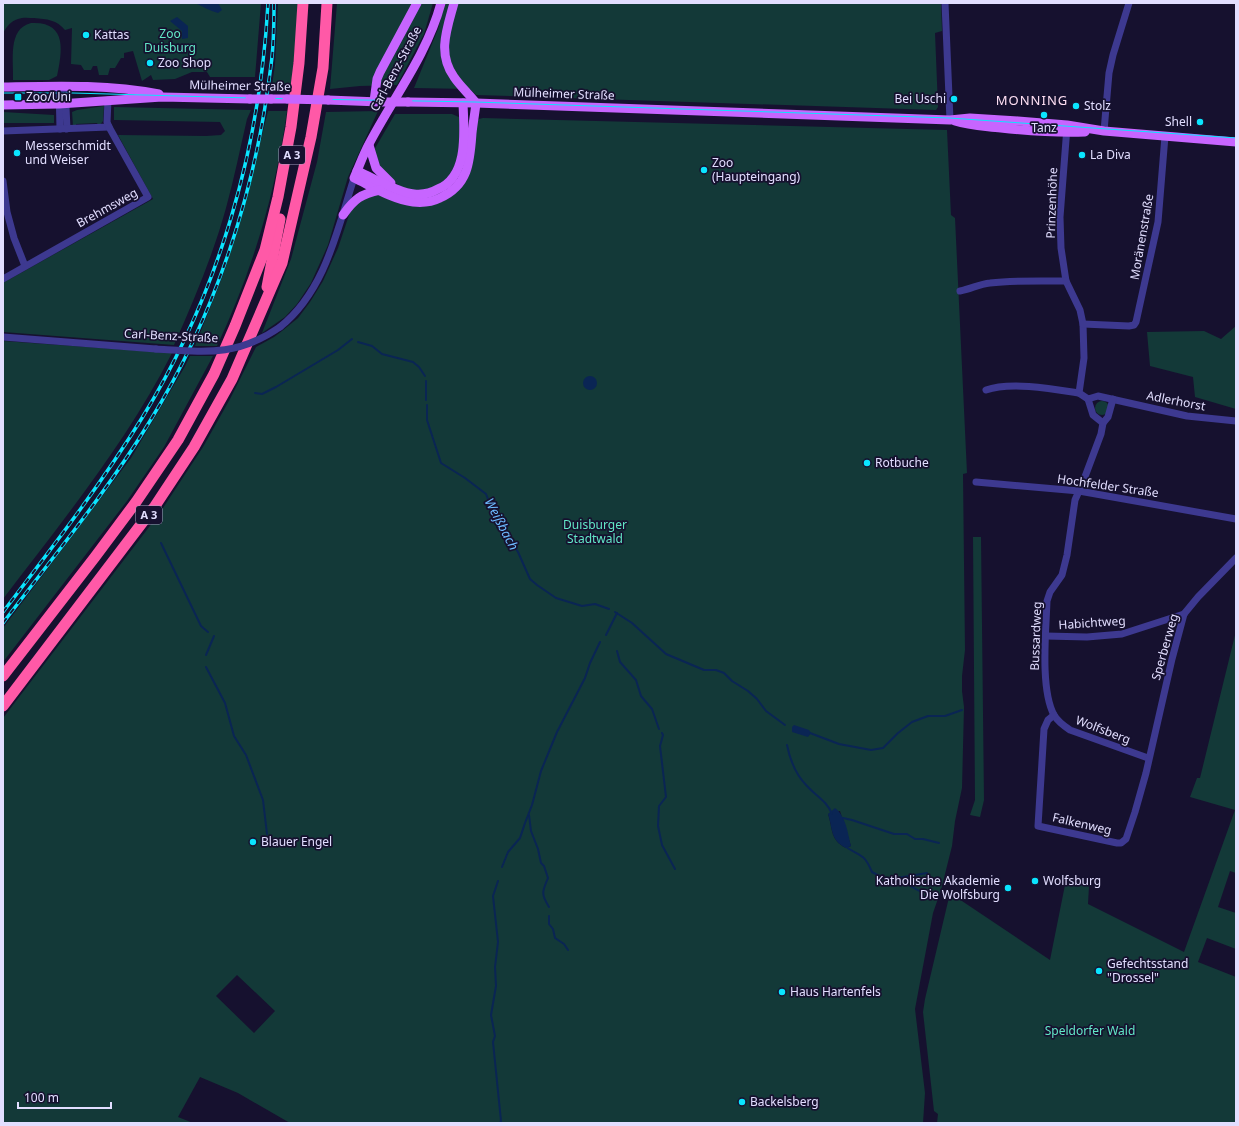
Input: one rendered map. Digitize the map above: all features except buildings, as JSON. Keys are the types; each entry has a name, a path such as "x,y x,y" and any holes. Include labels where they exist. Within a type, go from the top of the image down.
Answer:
{"highway":[{"name":"A 3","path":"3,676 136,502 178,440 214,374 265,250 278,197 291,127 298,70 303,3"},
{"name":"A 3","path":"3,706 155,506 190,454 232,379 264,305 298,128 306,67 310,3"},
{"path":"264,305 282,263 311,137 323,68 327,3"}],"main road":[{"path":"377,102 377,79 417,3"},
{"name":"Carl-Benz-Straße","path":"356,174 368,145 411,73 429,35 441,3"},
{"path":"356,174 380,190 407,200 421,202 437,199 451,191 461,181 469,162 476,103 454,77 445,60 444,44 454,3"},
{"name":"Mülheimer Straße","path":"3,87 62,86 117,88 177,97"},
{"name":"Mülheimer Straße","path":"3,105 63,104 108,100 177,97 476,103 950,120 967,125 1021,131 1066,129 1236,142"},
{"path":"356,174 414,194 427,193 441,188 454,176 462,155 463,103"},
{"path":"368,145 376,168 380,174 398,189"},
{"path":"344,215 355,200 361,196 380,190"}],"street":[{"path":"945,3 950,120"},
{"path":"1104,131 1109,73 1129,3"},
{"path":"62,86 63,129"},
{"name":"Brehmsweg","path":"3,279 148,197 109,127 107,122 108,100"},
{"path":"3,131 109,127"},
{"name":"Prinzenhöhe","path":"1066,129 1060,217 1061,248 1066,281 1080,310 1083,324 1084,358 1079,393"},
{"name":"Moränenstraße","path":"1083,324 1129,326 1134,325 1138,318 1158,222 1165,136"},
{"name":"Carl-Benz-Straße","path":"4,338 192,351 226,350 250,344 280,327 301,307 312,290 333,245 344,215 356,174"},
{"path":"3,182 7,212 14,238 25,266"},
{"path":"960,291 970,289 977,285 991,283 1026,280 1066,281"},
{"path":"986,390 995,386 1027,387 1056,389 1079,393 1088,399 1093,415 1103,423"},
{"path":"1079,491 1101,434 1103,423 1108,417 1113,399 1098,396 1088,399"},
{"name":"Adlerhorst","path":"1113,399 1187,416 1236,421"},
{"name":"Hochfelder Straße","path":"976,482 1079,491 1236,519"},
{"name":"Bussardweg","path":"1054,715 1046,687 1047,601 1050,592 1058,581 1063,570 1075,500 1079,491"},
{"name":"Sperberweg","path":"1148,758 1184,614 1198,597 1236,558"},
{"name":"Habichtweg","path":"1046,636 1087,637 1122,634 1184,614"},
{"name":"Wolfsberg","path":"1054,715 1059,722 1070,730 1148,758"},
{"name":"Falkenweg","path":"1054,715 1048,720 1044,729 1038,826 1121,843 1126,838 1136,812 1146,773 1148,758"}],"green space":[{"name":"Zoo Duisburg","path":"3,3 261,3 255,77 210,77 207,72 192,72 175,79 153,80 151,75 142,81 133,51 124,53 124,58 121,58 115,68 110,68 108,75 99,75 97,66 93,66 91,70 84,70 81,65 71,64 72,28 65,30 59,24 39,18 20,18 11,23 3,34"},
{"path":"278,3 298,3 291,88 272,86 275,64"},
{"path":"337,3 433,3 424,34 397,85 360,86 330,89"},
{"path":"445,3 941,3 942,31 935,33 938,107 936,110 476,95 470,89 414,88 438,29"},
{"path":"31,23 43,24 51,27 57,33 61,48 57,76 49,80 13,80 13,47 15,39 23,26"},
{"path":"104,106 103,121 100,125 97,123 76,124 76,126 73,126 72,112"},
{"path":"114,107 251,110 247,119 221,226 196,294 174,345 3,332 3,283 153,199 118,135 206,136 221,135 225,131 220,122 114,120"},
{"path":"268,111 287,111 269,201 252,260 230,318 217,346 195,346 223,275 243,213"},
{"path":"378,111 348,177 328,245 311,283 297,304 285,317 262,333 291,259 317,162 326,112"},
{"path":"3,112 54,115 54,123 3,123"},
{"path":"395,114 452,114 461,118 458,159 448,178 434,188 415,191 399,186 378,165 374,150"},
{"name":"Duisburger Stadtwald","path":"479,119 947,130 951,215 955,218 967,473 963,474 965,650 962,691 964,707 962,788 955,821 952,846 941,890 933,913 915,1009 925,1093 923,1123 290,1123 238,1093 200,1077 178,1117 193,1123 3,1123 3,718 159,514 203,447 230,399 256,347 274,337 298,318 310,302 323,281 338,248 351,209 357,203 374,195 453,193","holes":["840,811 851,846 846,848 835,838 828,814","237,975 275,1011 254,1033 216,996"]},
{"path":"1236,326 1236,409 1195,397 1193,377 1150,366 1147,332 1204,331 1221,339"},
{"path":"3,341 172,353 135,418 115,449 71,510 3,599"},
{"path":"190,356 213,356 164,447 127,501 3,662 3,628 131,458"},
{"path":"1102,401 1107,403 1109,408 1107,413 1102,415 1097,413 1095,408 1097,403"},
{"path":"973,537 981,537 984,800 980,817 970,815 975,800"},
{"name":"Speldorfer Wald","path":"1236,631 1236,873 1230,871 1218,907 1236,913 1236,949 1207,938 1198,962 1236,977 1236,1123 937,1123 938,1114 934,1111 923,1012 950,893 1050,960 1066,880 1089,886 1088,904 1184,952 1235,810 1190,797 1197,778 1200,778"}],"water":[{"path":"195,3 218,3 222,10 218,13"},
{"path":"177,17 188,26 188,38 182,39 182,31 170,21"},
{"path":"590,376 595,378 597,383 595,388 590,390 585,388 583,383 585,378"},
{"path":"794,725 809,730 811,733 808,737 792,732 792,727"},
{"path":"835,808 842,816 848,831 851,846 846,848 837,841 833,834 828,814"}],"waterway":[{"name":"Weißbach","path":"255,393 262,394 276,387 338,350 352,339"},
{"name":"Weißbach","path":"358,342 372,346 382,354 413,362 419,367 425,376"},
{"name":"Weißbach","path":"426,381 426,400"},
{"name":"Weißbach","path":"427,405 427,420 441,463 465,478 486,494 492,510 518,552 530,579 556,598 582,606 595,604 609,609"},
{"path":"161,543 201,626 208,632"},
{"path":"615,612 632,623 666,654 704,670 716,670 724,673 732,681 748,691 757,699 766,711 785,725"},
{"path":"606,635 617,613"},
{"path":"206,655 214,636"},
{"path":"502,867 508,852 520,838 532,805 541,771 557,732 585,678 600,642"},
{"path":"617,651 620,662 636,680 641,696 652,709 659,729"},
{"path":"206,667 225,703 234,736 246,755 263,800 267,834"},
{"path":"810,733 839,744 871,750 883,748 912,722 928,716 945,716 962,710"},
{"path":"662,733 663,735 660,746 666,797 659,806 658,826 662,845 675,869"},
{"path":"787,745 792,762 803,782 824,802 832,814"},
{"path":"529,815 531,831 538,849 541,863 544,866 548,878 543,893 549,907"},
{"path":"843,818 894,834 907,834 915,839 923,839 939,843"},
{"path":"846,847 864,858 872,872 883,878 896,878 923,893"},
{"path":"897,878 927,873"},
{"path":"498,881 493,896 498,942 495,967 496,986 491,1015 495,1036 493,1042 500,1123"},
{"path":"549,916 549,924 553,929 555,938 564,944 568,950"}],"tram line":[{"path":"3,93 73,93 475,102 950,118 1236,138"}],"railway":[{"path":"3,612 75,517 126,443 169,370 193,321 214,270 231,218 245,166 256,112 268,3"},
{"path":"3,623 116,473 150,421 174,380 195,338 230,250 244,204 255,158 264,112 272,57 274,3"}],"place":[{"name":"Kattas","path":"86,35"},
{"name":"Zoo Shop","path":"150,63"},
{"name":"Zoo/Uni","path":"18,97"},
{"name":"Bei Uschi","path":"954,99"},
{"name":"Stolz","path":"1076,106"},
{"name":"Tanz","path":"1044,115"},
{"name":"Shell","path":"1200,122"},
{"name":"Messerschmidt und Weiser","path":"17,153"},
{"name":"La Diva","path":"1082,155"},
{"name":"Zoo (Haupteingang)","path":"704,170"},
{"name":"Rotbuche","path":"867,463"},
{"name":"Blauer Engel","path":"253,842"},
{"name":"Wolfsburg","path":"1035,881"},
{"name":"Katholische Akademie Die Wolfsburg","path":"1008,888"},
{"name":"Gefechtsstand \"Drossel\"","path":"1099,971"},
{"name":"Haus Hartenfels","path":"782,992"},
{"name":"Backelsberg","path":"742,1102"}],"district":[{"name":"MONNING","path":"1032,100"}]}
